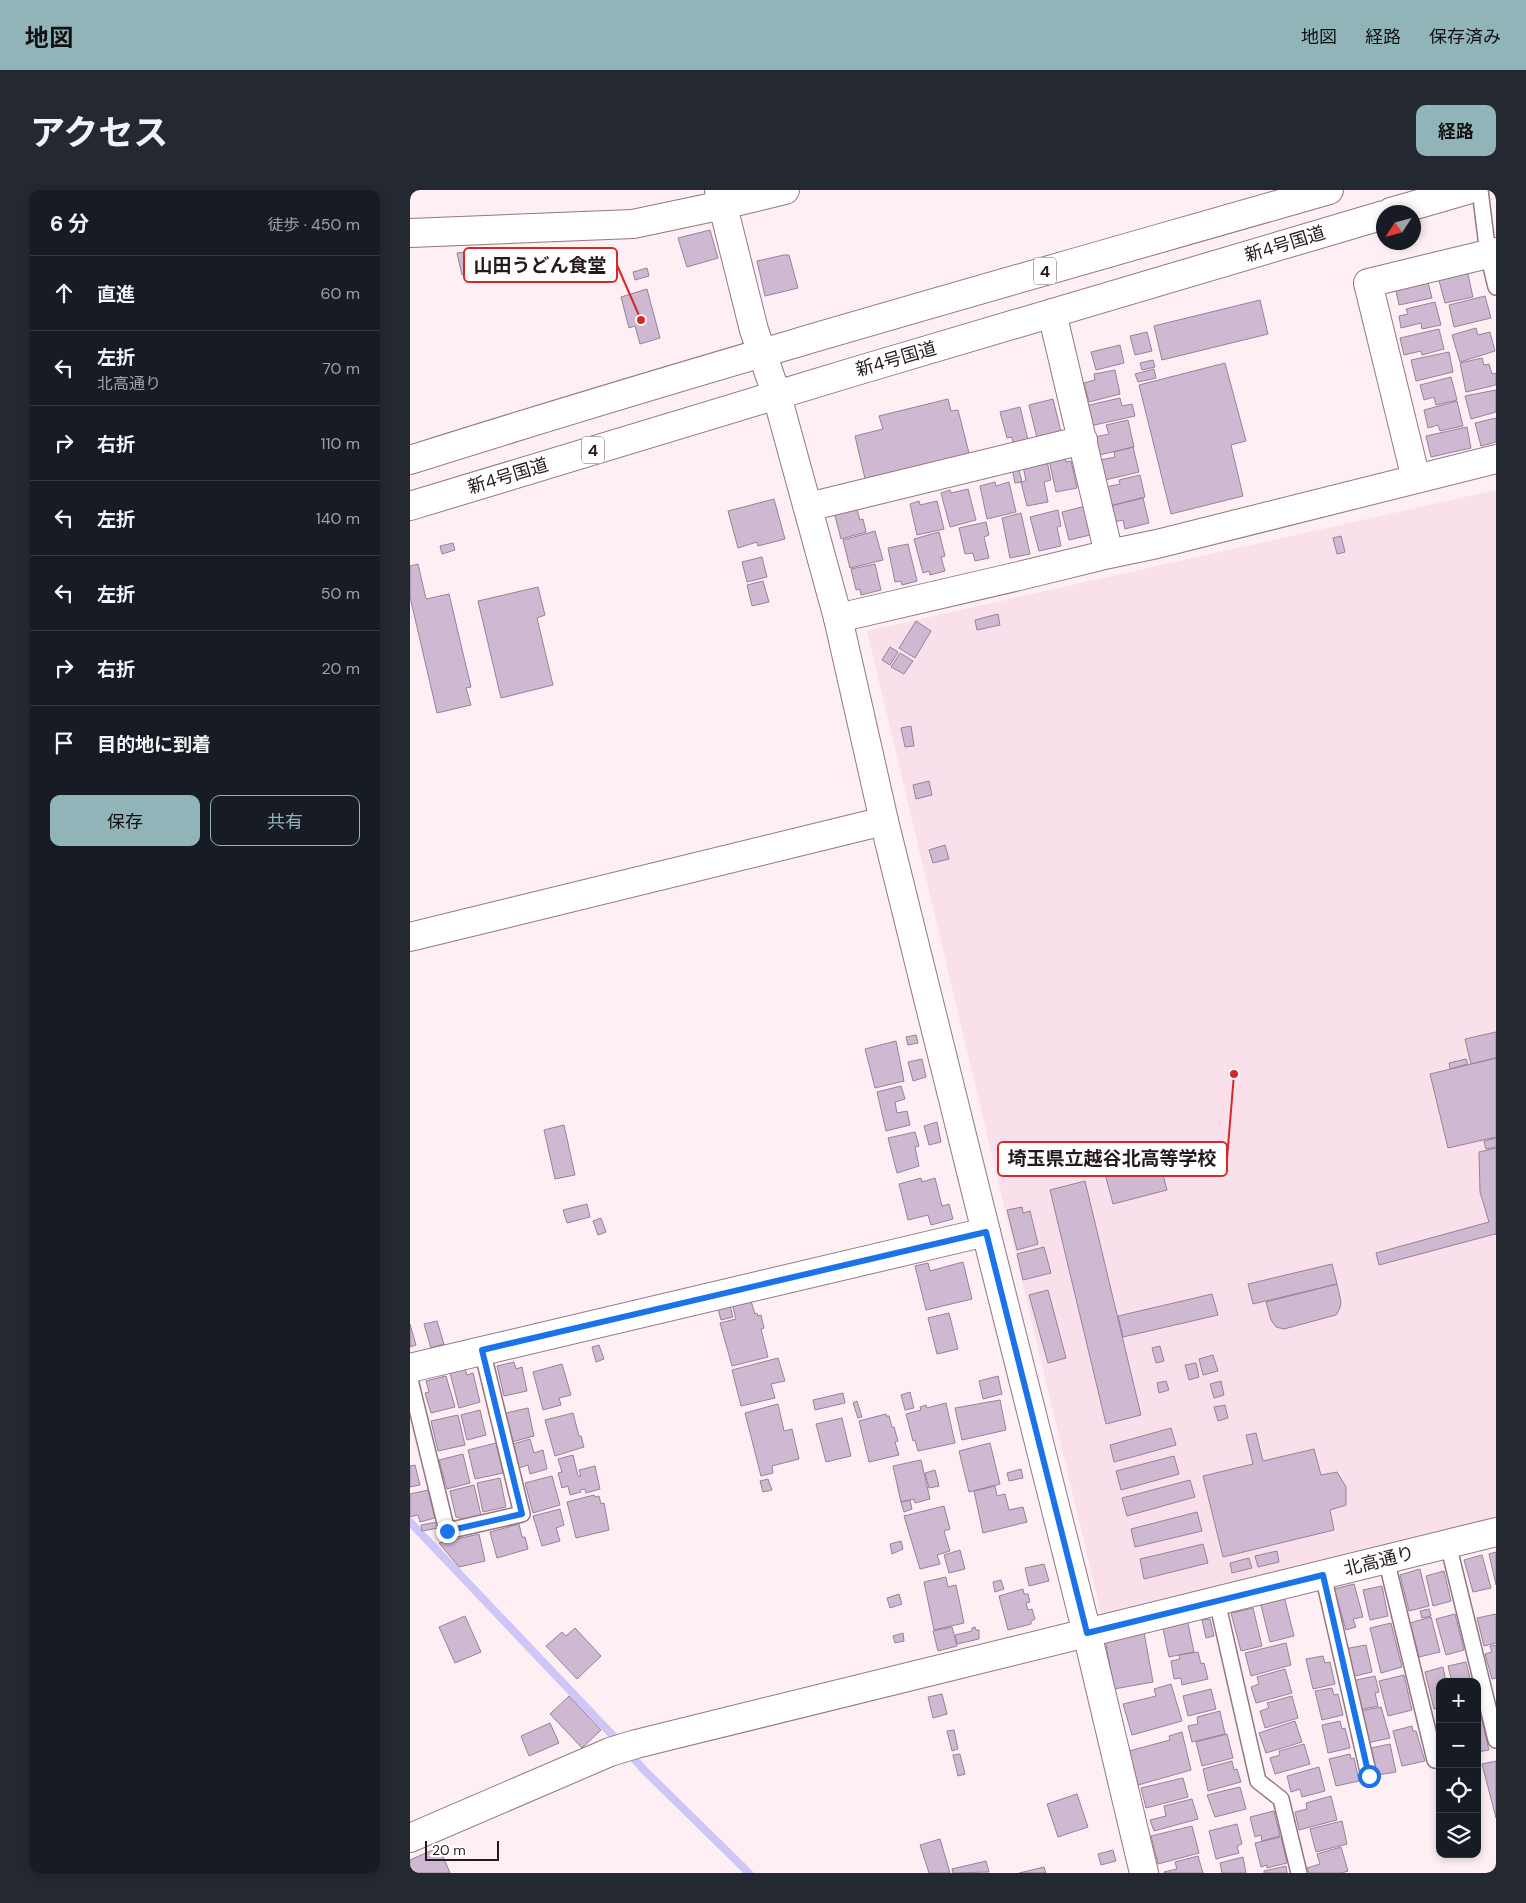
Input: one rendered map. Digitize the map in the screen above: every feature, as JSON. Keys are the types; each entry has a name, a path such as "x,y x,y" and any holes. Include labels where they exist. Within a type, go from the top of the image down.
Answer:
{"main road":[{"path":"410,233 633,224 721,198 785,190"},
{"name":"4","path":"410,460 762,353 1329,190"},
{"path":"1415,205 1467,190"},
{"path":"721,198 754,330 777,396 838,618 884,821 1087,1633 1144,1873"},
{"name":"新4号国道","path":"410,506 1376,217"},
{"path":"1416,479 1368,283 1492,253"},
{"path":"1052,313 1109,554"},
{"path":"808,507 1082,440"},
{"path":"838,618 1157,544 1496,459"},
{"path":"410,936 884,821"},
{"path":"410,1368 986,1232"},
{"name":"北高通り","path":"410,1838 610,1752 636,1744 1496,1532"}],"lane":[{"path":"1480,190 1492,253 1496,287"},
{"path":"410,1380 447,1531 522,1514 482,1350"},
{"path":"1448,1544 1496,1740"},
{"path":"1386,1559 1434,1760"},
{"path":"1323,1575 1369,1776"},
{"path":"1217,1601 1258,1780 1281,1799 1299,1873"}],"shaded area":[{"path":"1496,490 1496,1517 1102,1617 867,631"}],"building":[{"path":"710,230 718,258 687,267 678,238"},
{"path":"466,252 471,273 462,275 457,253"},
{"path":"789,255 798,288 765,296 757,261"},
{"path":"1466,266 1473,297 1445,303 1437,273"},
{"path":"647,268 649,276 635,280 633,272"},
{"path":"1427,279 1432,298 1399,305 1395,286"},
{"path":"647,289 660,338 640,344 635,326 629,328 621,297"},
{"path":"1485,296 1491,318 1454,327 1449,305"},
{"path":"1260,300 1268,334 1162,360 1154,326"},
{"path":"1435,302 1441,325 1422,329 1421,323 1401,328 1399,316 1408,314 1406,309"},
{"path":"1476,328 1478,335 1490,332 1495,351 1460,362 1452,335"},
{"path":"1439,329 1444,349 1422,355 1421,351 1404,355 1400,338"},
{"path":"1147,332 1152,351 1135,355 1130,336"},
{"path":"1120,345 1124,363 1096,370 1091,352"},
{"path":"1449,352 1453,372 1416,381 1411,360"},
{"path":"1482,358 1484,365 1489,364 1492,374 1496,373 1496,385 1466,392 1460,363"},
{"path":"1153,360 1155,367 1142,370 1140,363"},
{"path":"1225,363 1246,441 1231,445 1243,496 1171,514 1139,385"},
{"path":"1154,369 1156,378 1138,382 1135,374"},
{"path":"1115,370 1120,394 1089,402 1084,383 1095,380 1094,374"},
{"path":"1451,377 1457,400 1436,405 1434,397 1424,400 1420,385"},
{"path":"1496,390 1496,412 1471,419 1465,396"},
{"path":"1120,398 1122,406 1132,404 1135,416 1090,426 1085,406"},
{"path":"948,399 951,411 958,410 970,457 866,483 855,436 883,429 879,416"},
{"path":"1053,399 1062,436 1038,442 1029,405"},
{"path":"1457,401 1463,426 1440,431 1438,425 1428,428 1424,410"},
{"path":"1020,407 1029,444 1014,448 1012,437 1007,438 1000,412"},
{"path":"1496,418 1496,442 1481,446 1475,423"},
{"path":"1128,420 1134,447 1099,455 1095,437 1109,434 1106,425"},
{"path":"1467,427 1471,448 1431,457 1426,436"},
{"path":"1133,447 1139,472 1105,480 1100,460 1115,457 1114,452"},
{"path":"1065,457 1066,462 1071,461 1077,488 1056,492 1049,460"},
{"path":"1047,461 1051,480 1044,482 1048,502 1027,506 1021,482 1026,481 1023,466"},
{"path":"1018,466 1022,482 1015,483 1012,468"},
{"path":"1140,475 1145,497 1110,506 1106,487 1120,484 1119,480"},
{"path":"995,482 996,486 1009,482 1016,512 987,519 980,486"},
{"path":"968,489 976,520 950,527 941,493 950,490 951,493"},
{"path":"1143,498 1149,523 1125,529 1123,520 1114,522 1110,506"},
{"path":"774,499 785,539 758,546 757,542 738,548 728,511"},
{"path":"919,501 920,505 937,501 944,529 917,535 910,504"},
{"path":"856,506 860,520 863,519 866,532 841,539 834,512"},
{"path":"1086,506 1092,531 1089,532 1090,535 1069,540 1062,512"},
{"path":"1058,510 1061,526 1057,527 1061,546 1039,551 1030,517"},
{"path":"1021,513 1030,554 1010,558 1002,518"},
{"path":"986,522 989,535 984,537 989,558 975,561 973,553 965,554 959,528"},
{"path":"875,531 883,560 850,568 843,540"},
{"path":"939,532 945,556 941,557 945,571 930,575 929,571 923,573 914,539"},
{"path":"1341,536 1345,552 1337,554 1333,538"},
{"path":"453,543 455,550 442,554 440,546"},
{"path":"908,544 917,581 902,585 901,581 895,582 888,548"},
{"path":"762,557 767,577 747,582 742,562"},
{"path":"418,564 426,599 449,594 471,687 466,688 471,705 437,713 410,597 410,566"},
{"path":"875,564 881,590 861,595 860,589 856,590 851,569"},
{"path":"763,581 769,602 752,606 747,585"},
{"path":"538,587 545,615 537,618 553,685 501,698 478,601"},
{"path":"998,614 1000,625 977,630 975,620"},
{"path":"916,621 931,631 915,658 899,648"},
{"path":"890,647 898,652 890,665 882,660"},
{"path":"900,653 913,661 904,674 891,667"},
{"path":"911,726 914,746 905,747 901,728"},
{"path":"929,781 932,795 916,799 913,785"},
{"path":"945,845 949,859 933,863 929,850"},
{"path":"1496,1032 1496,1058 1471,1064 1465,1039"},
{"path":"916,1035 918,1043 908,1045 906,1037"},
{"path":"896,1041 904,1081 875,1088 865,1049"},
{"path":"1496,1058 1496,1137 1448,1148 1430,1074"},
{"path":"922,1059 926,1077 913,1081 908,1062"},
{"path":"1466,1059 1468,1064 1450,1069 1449,1063"},
{"path":"901,1086 905,1099 895,1102 897,1113 907,1111 910,1125 886,1131 877,1092"},
{"path":"937,1122 941,1142 929,1145 924,1126"},
{"path":"564,1125 575,1175 555,1179 544,1130"},
{"path":"915,1132 919,1146 915,1147 919,1166 897,1173 888,1138"},
{"path":"1496,1138 1496,1147 1486,1149 1484,1141"},
{"path":"1496,1148 1496,1235 1379,1265 1376,1253 1489,1222 1480,1192 1479,1152"},
{"path":"1157,1152 1167,1190 1113,1204 1103,1166"},
{"path":"921,1178 922,1182 935,1178 942,1206 949,1204 953,1219 931,1225 928,1215 908,1220 899,1184"},
{"path":"1085,1181 1141,1415 1106,1424 1050,1190"},
{"path":"587,1204 590,1217 567,1223 563,1210"},
{"path":"1022,1207 1023,1213 1030,1211 1038,1244 1017,1250 1007,1210"},
{"path":"601,1218 606,1232 598,1235 593,1221"},
{"path":"1044,1247 1051,1273 1023,1280 1017,1254"},
{"path":"963,1262 972,1299 926,1310 915,1266 928,1263 930,1271"},
{"path":"1332,1264 1337,1284 1253,1304 1248,1284"},
{"path":"1337,1284 1341,1302 1336,1315 1284,1329 1276,1327 1271,1320 1266,1302"},
{"path":"1048,1290 1066,1358 1048,1363 1029,1295"},
{"path":"1212,1294 1218,1315 1123,1337 1118,1316"},
{"path":"750,1298 755,1314 761,1315 764,1328 761,1329 768,1357 732,1366 720,1323 736,1319 732,1304"},
{"path":"730,1306 733,1317 721,1320 718,1309"},
{"path":"949,1313 958,1349 937,1354 928,1318"},
{"path":"437,1321 444,1344 431,1348 424,1324"},
{"path":"410,1324 416,1345 410,1347"},
{"path":"599,1345 604,1359 596,1362 592,1347"},
{"path":"1160,1346 1164,1361 1156,1363 1152,1348"},
{"path":"1213,1355 1218,1371 1203,1375 1199,1359"},
{"path":"778,1358 785,1381 771,1384 775,1398 741,1406 732,1370"},
{"path":"514,1362 516,1369 522,1367 527,1391 504,1396 497,1366"},
{"path":"1196,1363 1199,1377 1189,1380 1185,1365"},
{"path":"562,1364 571,1395 559,1398 561,1405 543,1410 533,1372"},
{"path":"465,1369 467,1375 473,1373 480,1402 459,1408 450,1373"},
{"path":"446,1376 455,1407 431,1413 425,1393 429,1392 426,1381"},
{"path":"998,1376 1002,1394 983,1399 979,1381"},
{"path":"1166,1381 1169,1390 1159,1393 1157,1383"},
{"path":"1221,1381 1224,1395 1214,1398 1210,1384"},
{"path":"910,1392 914,1408 905,1410 901,1395"},
{"path":"843,1393 845,1403 815,1410 813,1400"},
{"path":"1000,1400 1006,1430 962,1440 955,1408"},
{"path":"857,1401 862,1417 858,1418 853,1403"},
{"path":"946,1403 955,1443 918,1451 915,1440 913,1441 906,1414 921,1410 920,1407 926,1405 927,1408"},
{"path":"778,1404 784,1431 792,1429 799,1459 772,1466 773,1473 761,1476 745,1413"},
{"path":"1225,1405 1228,1418 1218,1421 1214,1407"},
{"path":"528,1408 534,1436 512,1442 506,1413"},
{"path":"480,1410 486,1435 467,1440 461,1415"},
{"path":"573,1413 584,1447 555,1456 545,1420"},
{"path":"886,1414 886,1416 889,1416 892,1427 894,1427 898,1441 895,1442 899,1455 869,1462 859,1421"},
{"path":"458,1415 465,1445 438,1451 431,1421"},
{"path":"842,1418 851,1456 826,1462 816,1424"},
{"path":"1171,1428 1176,1445 1114,1462 1110,1445"},
{"path":"1256,1433 1263,1461 1314,1449 1321,1475 1337,1472 1346,1487 1346,1505 1330,1510 1334,1530 1223,1557 1203,1476 1253,1464 1246,1435"},
{"path":"530,1439 534,1453 543,1450 547,1469 530,1474 528,1465 519,1468 513,1444"},
{"path":"496,1443 503,1473 475,1479 468,1450"},
{"path":"990,1443 1000,1484 969,1492 959,1451"},
{"path":"463,1454 470,1483 447,1489 439,1460"},
{"path":"573,1455 578,1476 581,1476 579,1470 595,1466 600,1489 586,1493 585,1489 580,1490 581,1492 570,1495 568,1486 562,1488 558,1473 562,1472 558,1459"},
{"path":"1174,1456 1179,1474 1121,1490 1116,1471"},
{"path":"921,1460 930,1499 915,1503 914,1499 901,1502 893,1466"},
{"path":"415,1465 420,1485 410,1487 410,1466"},
{"path":"1021,1469 1023,1478 1009,1481 1007,1473"},
{"path":"935,1470 939,1486 929,1488 925,1473"},
{"path":"552,1476 560,1505 533,1513 525,1483"},
{"path":"500,1478 506,1507 483,1512 477,1483"},
{"path":"768,1479 772,1490 763,1492 760,1481"},
{"path":"1190,1480 1195,1497 1127,1516 1122,1498"},
{"path":"474,1485 481,1515 465,1519 456,1517 450,1491"},
{"path":"995,1486 997,1496 1005,1494 1009,1510 1023,1507 1027,1522 983,1533 974,1491"},
{"path":"428,1490 435,1518 420,1522 418,1515 410,1517 410,1494"},
{"path":"594,1495 595,1497 599,1496 601,1504 604,1503 609,1530 576,1538 567,1502"},
{"path":"910,1500 912,1509 904,1512 901,1502"},
{"path":"944,1506 950,1529 944,1531 950,1551 937,1555 940,1564 920,1569 904,1516"},
{"path":"560,1509 564,1525 556,1528 560,1541 542,1546 533,1516"},
{"path":"1197,1512 1202,1531 1135,1547 1131,1529"},
{"path":"437,1522 438,1528 422,1531 421,1525"},
{"path":"519,1524 522,1537 525,1537 528,1549 497,1558 490,1532"},
{"path":"479,1534 485,1561 459,1567 439,1543"},
{"path":"901,1541 903,1549 892,1554 890,1544"},
{"path":"1203,1544 1208,1563 1144,1579 1140,1559"},
{"path":"960,1550 965,1569 949,1573 944,1555"},
{"path":"1277,1551 1279,1562 1258,1567 1255,1556"},
{"path":"1496,1552 1496,1585 1489,1554"},
{"path":"1482,1555 1491,1588 1473,1592 1464,1560"},
{"path":"1249,1558 1252,1568 1232,1573 1230,1563"},
{"path":"1044,1564 1049,1581 1029,1586 1025,1568"},
{"path":"1420,1569 1429,1606 1409,1611 1400,1575"},
{"path":"1444,1571 1451,1601 1433,1606 1426,1576"},
{"path":"946,1577 948,1587 956,1585 964,1623 934,1630 924,1582"},
{"path":"1001,1580 1004,1589 995,1592 993,1582"},
{"path":"1354,1584 1363,1617 1353,1619 1356,1627 1346,1630 1334,1589"},
{"path":"1382,1586 1388,1616 1370,1620 1363,1590"},
{"path":"1023,1589 1024,1594 1028,1594 1030,1602 1026,1603 1028,1610 1032,1609 1035,1619 1031,1621 1031,1624 1008,1630 999,1596"},
{"path":"899,1594 902,1604 890,1608 887,1598"},
{"path":"1284,1596 1294,1636 1270,1642 1260,1601"},
{"path":"1253,1608 1262,1646 1241,1651 1231,1613"},
{"path":"1429,1609 1431,1616 1422,1618 1420,1611"},
{"path":"1455,1614 1464,1650 1446,1655 1436,1619"},
{"path":"1496,1614 1496,1643 1484,1646 1477,1618"},
{"path":"465,1616 481,1652 455,1663 439,1627"},
{"path":"1431,1617 1440,1652 1419,1657 1410,1623"},
{"path":"1187,1619 1194,1652 1169,1657 1162,1624"},
{"path":"1210,1619 1214,1636 1206,1638 1202,1620"},
{"path":"1391,1623 1402,1667 1381,1673 1370,1628"},
{"path":"952,1627 957,1646 938,1651 933,1631"},
{"path":"975,1627 976,1630 979,1630 979,1639 957,1644 955,1635 972,1631 972,1628"},
{"path":"575,1628 601,1656 577,1679 546,1646 562,1632 566,1636"},
{"path":"1144,1632 1153,1682 1114,1689 1105,1639"},
{"path":"903,1633 904,1641 895,1643 893,1636"},
{"path":"1286,1643 1291,1665 1251,1676 1245,1653"},
{"path":"1366,1645 1372,1672 1351,1677 1344,1649"},
{"path":"1496,1645 1496,1678 1492,1679 1485,1654 1492,1652 1490,1646"},
{"path":"1198,1652 1201,1664 1204,1663 1208,1679 1182,1685 1181,1678 1174,1679 1171,1661 1180,1659 1179,1655"},
{"path":"1323,1656 1325,1663 1330,1662 1335,1684 1313,1689 1306,1659"},
{"path":"1466,1662 1470,1678 1451,1678 1448,1666"},
{"path":"1443,1667 1445,1678 1436,1678 1436,1708 1434,1709 1425,1672"},
{"path":"1285,1669 1292,1693 1256,1703 1251,1687 1259,1684 1257,1677"},
{"path":"1404,1675 1412,1710 1388,1716 1379,1681"},
{"path":"1375,1676 1379,1692 1375,1693 1378,1706 1359,1710 1352,1681"},
{"path":"1171,1684 1182,1721 1132,1735 1123,1704 1156,1696 1154,1689"},
{"path":"1332,1688 1334,1695 1338,1694 1343,1715 1322,1720 1315,1691"},
{"path":"1211,1689 1216,1709 1188,1716 1183,1696"},
{"path":"942,1694 947,1714 933,1718 928,1697"},
{"path":"569,1696 601,1730 582,1748 550,1714"},
{"path":"1292,1696 1298,1718 1265,1728 1260,1711 1269,1708 1267,1703"},
{"path":"1381,1707 1390,1738 1367,1743 1360,1711"},
{"path":"1220,1711 1225,1734 1192,1742 1188,1726 1198,1724 1197,1717"},
{"path":"1481,1716 1489,1750 1481,1751"},
{"path":"1295,1721 1302,1742 1266,1753 1259,1733"},
{"path":"1340,1721 1342,1729 1345,1728 1350,1748 1328,1753 1322,1725"},
{"path":"550,1723 559,1743 529,1756 521,1736"},
{"path":"1412,1726 1413,1731 1416,1731 1425,1761 1402,1766 1393,1731"},
{"path":"954,1730 958,1749 952,1751 947,1731"},
{"path":"1182,1732 1191,1770 1138,1785 1129,1751 1170,1740 1169,1736"},
{"path":"1227,1734 1233,1758 1202,1766 1196,1742"},
{"path":"1304,1744 1310,1764 1275,1774 1270,1758 1280,1755 1279,1751"},
{"path":"1390,1744 1396,1772 1377,1775 1371,1748"},
{"path":"960,1754 965,1774 958,1776 953,1755"},
{"path":"1350,1754 1351,1759 1354,1758 1359,1781 1336,1786 1329,1759"},
{"path":"1232,1761 1234,1770 1237,1769 1241,1782 1208,1791 1203,1769"},
{"path":"1496,1761 1496,1818 1482,1764"},
{"path":"1319,1767 1325,1791 1302,1797 1300,1789 1291,1792 1287,1776"},
{"path":"1183,1778 1188,1797 1146,1808 1141,1788"},
{"path":"1240,1787 1246,1809 1215,1817 1207,1795"},
{"path":"1077,1794 1088,1827 1058,1837 1047,1804"},
{"path":"1331,1796 1337,1820 1299,1830 1295,1812 1307,1809 1306,1803"},
{"path":"1192,1799 1198,1819 1154,1831 1150,1820 1166,1816 1164,1806"},
{"path":"1274,1811 1280,1836 1262,1841 1261,1835 1255,1837 1250,1817"},
{"path":"1342,1821 1347,1844 1316,1852 1310,1829"},
{"path":"1237,1824 1242,1844 1237,1846 1239,1853 1216,1859 1209,1831"},
{"path":"1192,1826 1199,1853 1158,1864 1151,1836"},
{"path":"1281,1837 1287,1863 1267,1868 1267,1865 1261,1867 1255,1843"},
{"path":"940,1839 950,1873 929,1873 920,1845"},
{"path":"439,1847 450,1873 410,1873 410,1860"},
{"path":"1341,1847 1348,1871 1342,1873 1309,1873 1307,1868 1320,1864 1317,1854"},
{"path":"1113,1850 1116,1861 1101,1865 1098,1854"},
{"path":"1198,1856 1203,1873 1164,1873 1177,1869 1175,1862"},
{"path":"1243,1857 1246,1873 1222,1873 1220,1863"},
{"path":"986,1861 989,1872 953,1873 952,1869"},
{"path":"1286,1866 1287,1873 1264,1873 1264,1871"},
{"path":"1044,1867 1046,1873 1019,1873"}],"waterway":[{"path":"410,1522 620,1743"},
{"path":"628,1752 749,1873"}],"place":[{"name":"山田うどん食堂","path":"641,320"},
{"name":"埼玉県立越谷北高等学校","path":"1234,1074"}],"route":[{"path":"447,1531 522,1514 482,1350 986,1232 1087,1633 1323,1575 1369,1776"}]}
